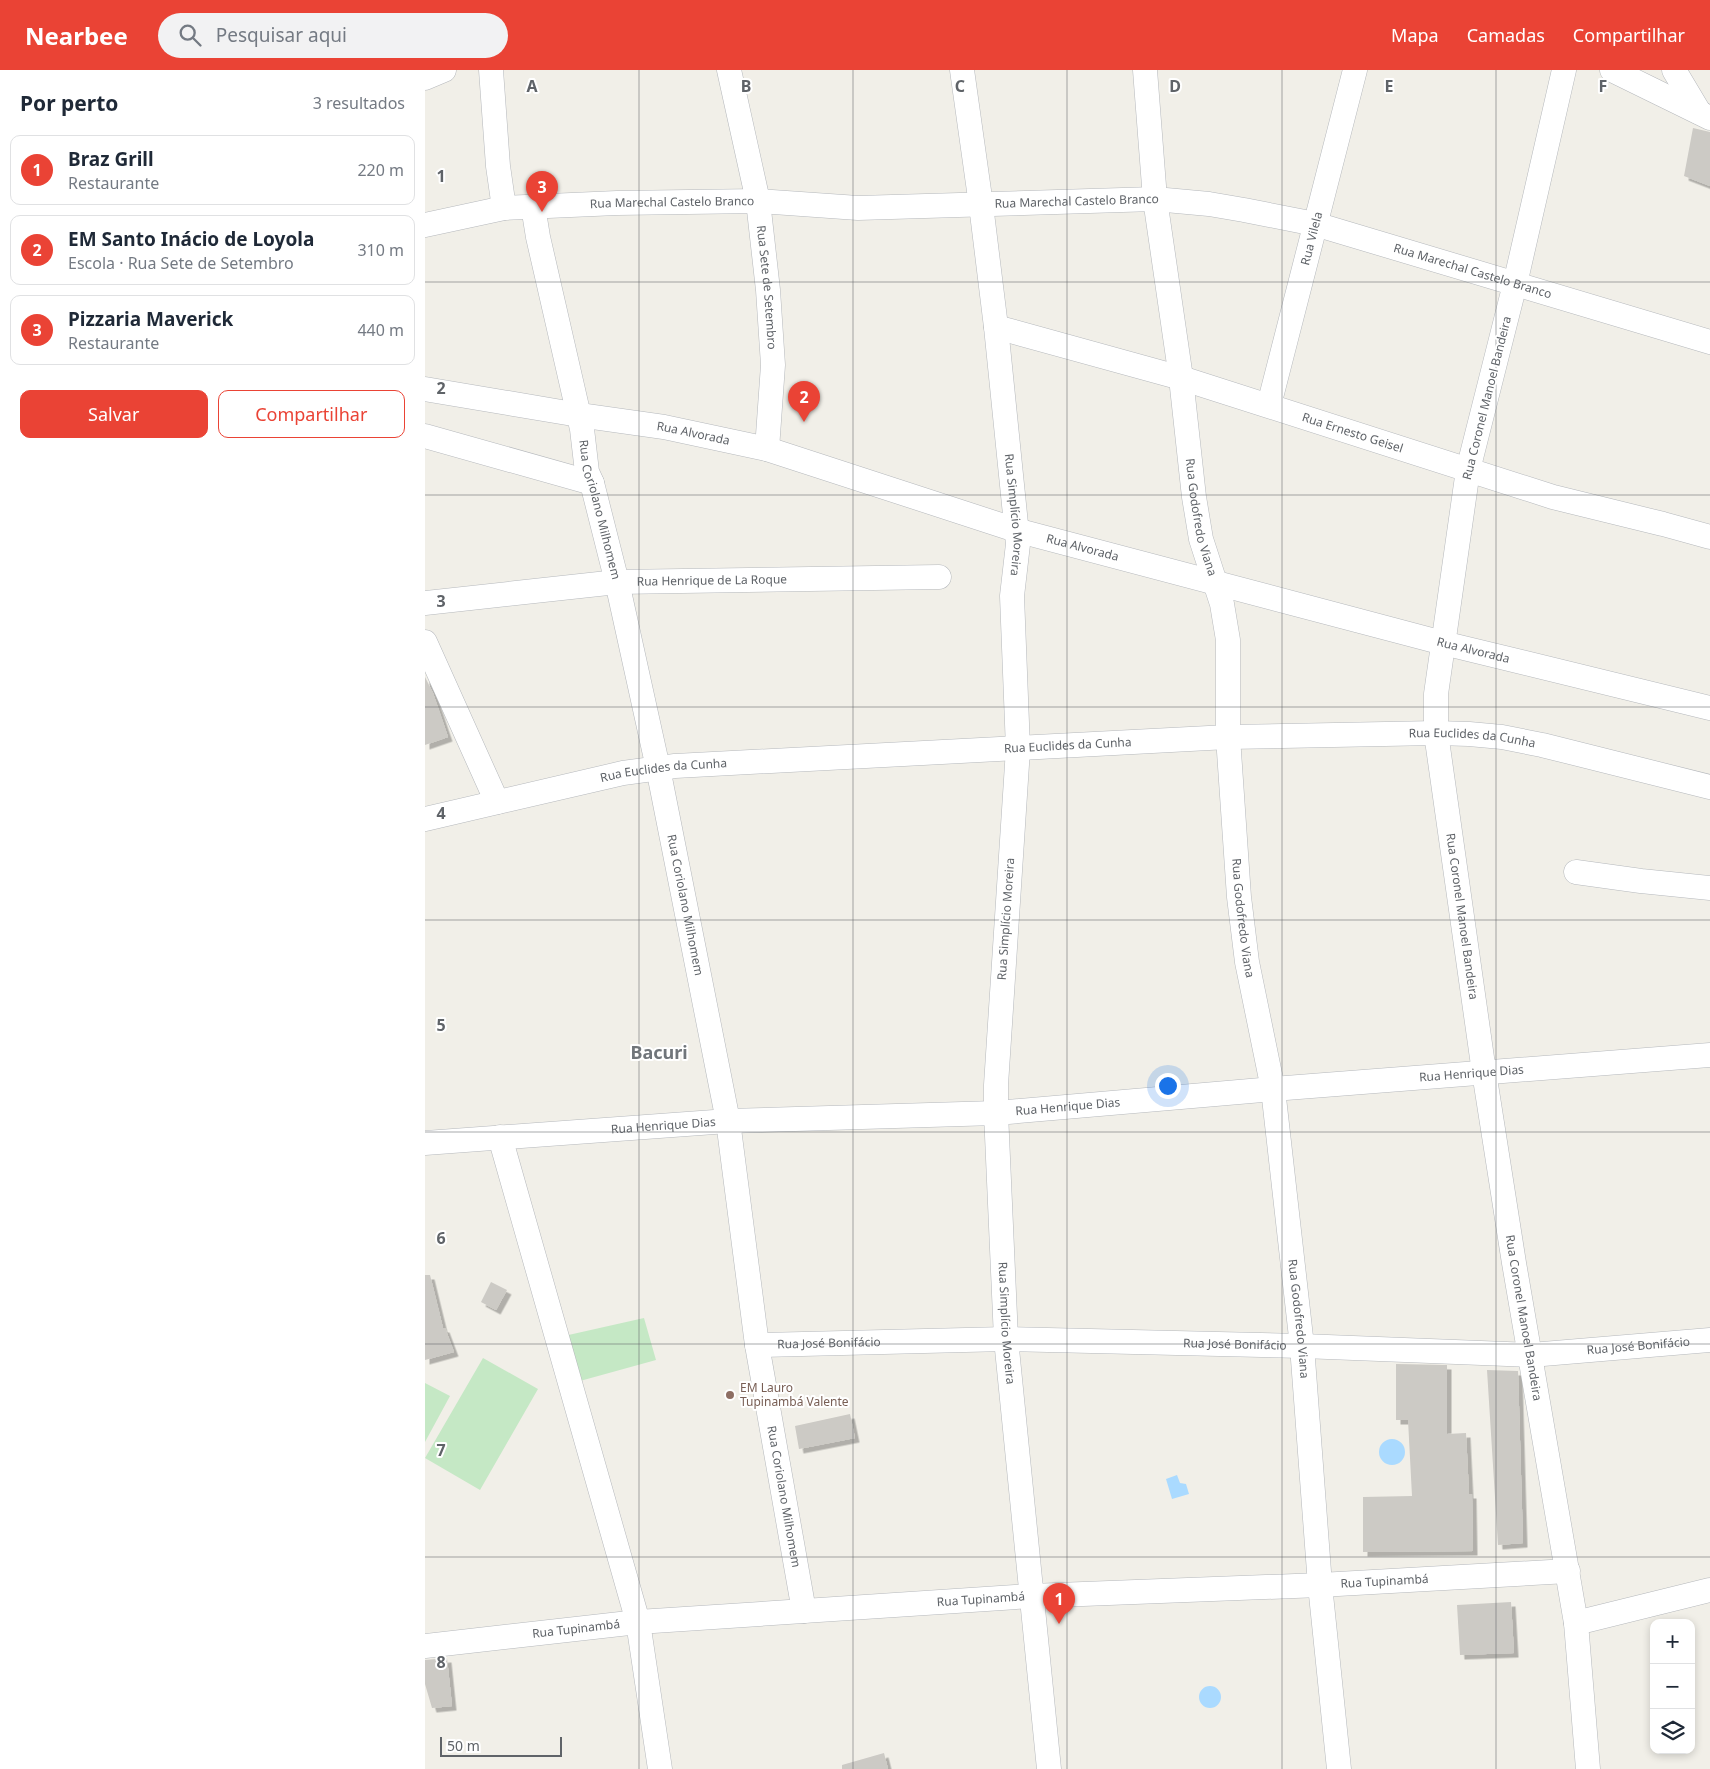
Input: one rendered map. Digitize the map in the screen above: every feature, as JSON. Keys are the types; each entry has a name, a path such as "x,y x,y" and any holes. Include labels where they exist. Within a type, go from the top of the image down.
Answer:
{"street":[{"path":"425,78 444,70"},
{"path":"491,70 497,166 504,208"},
{"name":"Rua Sete de Setembro","path":"729,70 758,201 768,290 773,365 767,450"},
{"name":"Rua Simplício Moreira","path":"962,70 996,327 1017,537 1012,596 1017,749 996,1085 996,1113 1005,1339 1049,1769"},
{"name":"Rua Godofredo Viana","path":"1145,70 1155,199 1181,378 1197,514 1201,539 1219,594 1228,640 1228,738 1239,897 1247,962 1273,1089 1301,1346 1320,1585 1339,1769"},
{"name":"Rua Vilela","path":"1269,405 1355,70"},
{"name":"Rua Coronel Manoel Bandeira","path":"1564,70 1515,284 1468,470 1436,694 1436,733 1514,1262 1576,1623 1588,1769"},
{"path":"1612,70 1705,115"},
{"path":"1674,70 1705,115"},
{"name":"Rua Marechal Castelo Branco","path":"425,225 504,208 617,203 758,201 858,208 1155,199 1209,204 1315,224 1710,342"},
{"name":"Rua Coriolano Milhomem","path":"533,206 538,237 580,422 589,478 617,582 659,768 728,1121 757,1345 804,1612"},
{"name":"Rua Ernesto Geisel","path":"996,327 1181,378 1553,497 1710,537"},
{"name":"Rua Alvorada","path":"425,389 580,422 665,427 767,450 1017,537 1219,594 1442,650 1710,708"},
{"path":"425,436 589,478"},
{"name":"Rua Henrique de La Roque","path":"425,603 617,582 939,577"},
{"path":"425,642 497,802"},
{"name":"Rua Euclides da Cunha","path":"425,818 623,773 659,768 1228,738 1436,733 1493,736 1534,743 1710,787"},
{"path":"1576,872 1710,888"},
{"name":"Rua Henrique Dias","path":"425,1143 728,1121 996,1113 1710,1055"},
{"path":"500,1137 638,1622 660,1769"},
{"name":"Rua José Bonifácio","path":"757,1345 1005,1339 1301,1346 1531,1355 1710,1340"},
{"name":"Rua Tupinambá","path":"425,1646 638,1622 1031,1596 1320,1585 1568,1571"},
{"path":"1576,1623 1710,1590"}],"green space":[{"path":"644,1318 656,1360 580,1381 564,1336"},
{"path":"483,1358 538,1389 480,1490 425,1458"},
{"path":"425,1383 450,1396 425,1442"}],"water":[{"path":"1392,1439 1401,1443 1405,1452 1401,1461 1392,1465 1383,1461 1379,1452 1383,1443"},
{"path":"1177,1475 1180,1483 1186,1484 1189,1494 1172,1499 1166,1479"},
{"path":"1210,1686 1218,1689 1221,1697 1218,1705 1210,1708 1202,1705 1199,1697 1202,1689"}],"building":[{"path":"1693,128 1710,132 1710,186 1684,176"},
{"path":"425,677 433,693 448,737 425,745"},
{"path":"425,1275 430,1275 443,1328 445,1328 454,1352 425,1360"},
{"path":"491,1282 507,1290 496,1310 481,1302"},
{"path":"1396,1364 1447,1365 1447,1434 1466,1433 1469,1494 1472,1494 1473,1551 1363,1552 1363,1497 1412,1496 1408,1420 1396,1420"},
{"path":"1487,1370 1518,1371 1523,1543 1498,1545"},
{"path":"850,1414 855,1438 799,1449 795,1426"},
{"path":"1511,1602 1514,1653 1460,1655 1457,1605"},
{"path":"447,1658 452,1706 432,1708 425,1684 425,1660"},
{"path":"884,1753 888,1769 842,1769 842,1765"}],"place":[{"name":"Pizzaria Maverick","path":"542,212"},
{"name":"EM Santo Inácio de Loyola","path":"804,422"},
{"name":"EM Lauro Tupinambá Valente","path":"730,1395"},
{"name":"Braz Grill","path":"1059,1624"}],"district":[{"name":"Bacuri","path":"659,1053"}]}
